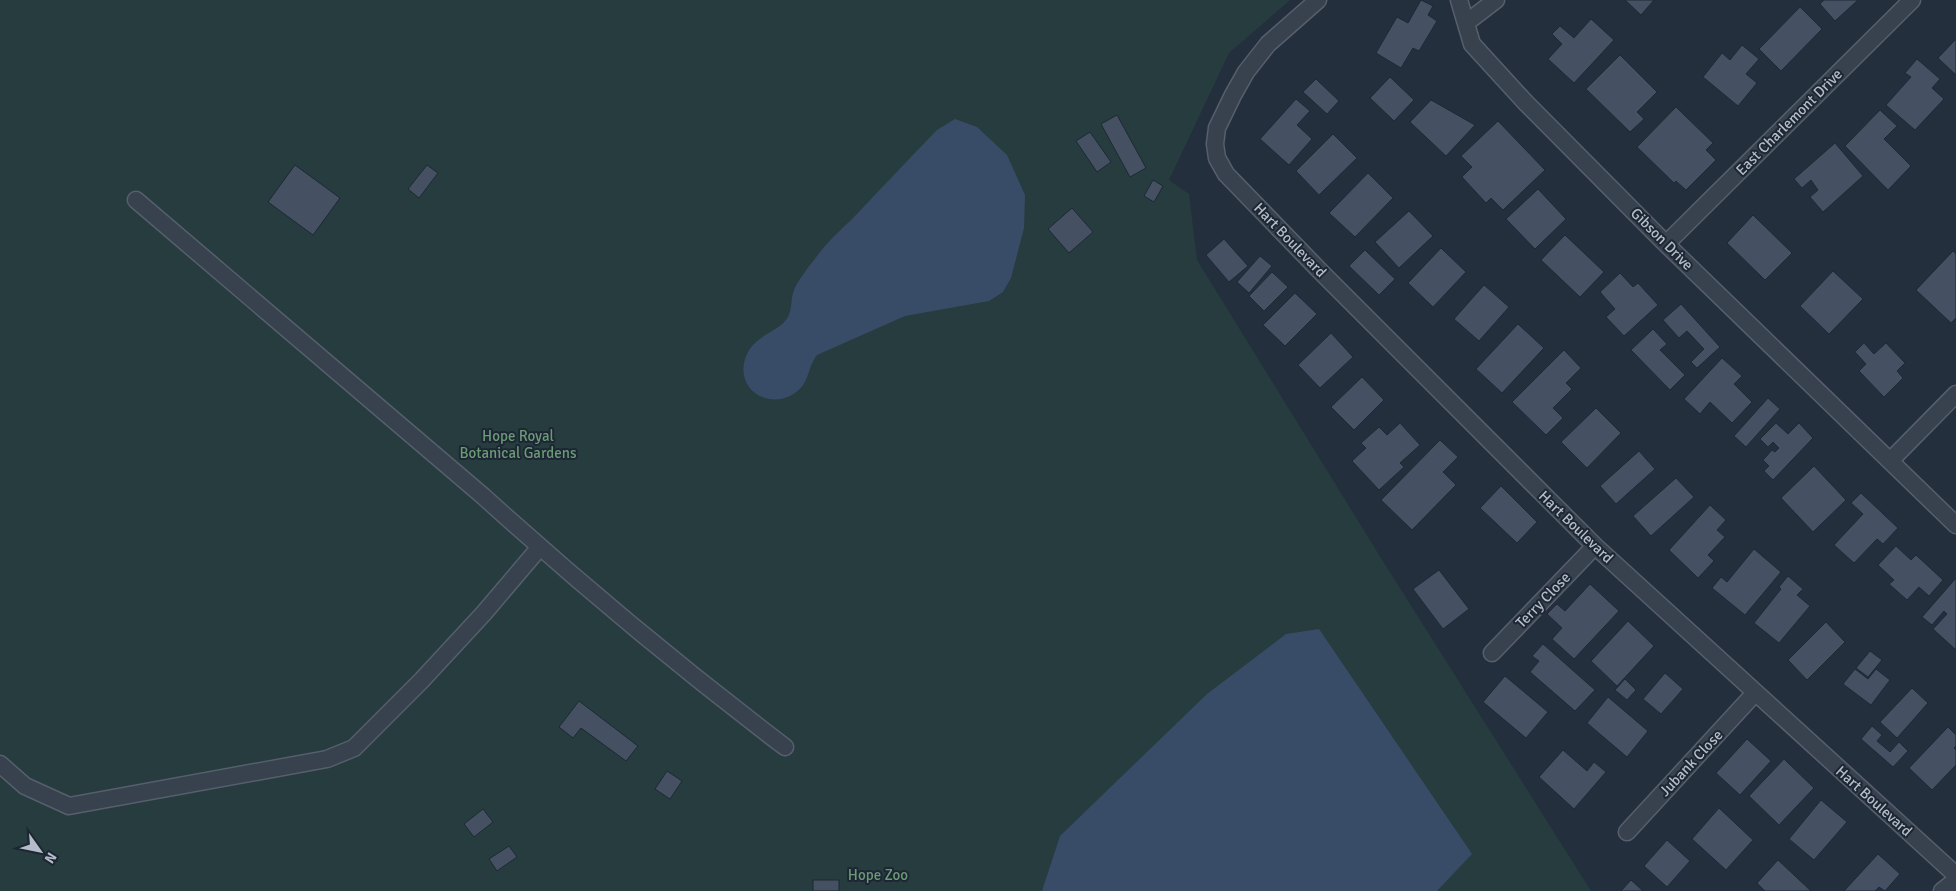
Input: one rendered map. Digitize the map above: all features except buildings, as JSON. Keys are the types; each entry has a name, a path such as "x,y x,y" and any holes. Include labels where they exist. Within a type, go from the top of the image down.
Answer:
{"street":[{"name":"Hart Boulevard","path":"1318,0 1268,44 1246,72 1218,128 1215,144 1217,158 1226,174 1320,271 1595,546 1956,876"},
{"name":"Gibson Drive","path":"1459,0 1472,44 1526,103 1666,244 1956,524"},
{"path":"1466,23 1496,0"},
{"name":"East Charlemont Drive","path":"1666,244 1912,0"},
{"path":"136,200 483,496 540,547 720,698 785,747"},
{"path":"1890,461 1956,394"},
{"name":"Terry Close","path":"1492,653 1595,546"},
{"path":"0,764 25,786 69,806 327,759 354,748 484,613 540,547"},
{"name":"Jubank Close","path":"1627,832 1755,693"},
{"path":"1942,891 1956,880"}],"green space":[{"name":"Hope Royal Botanical Gardens","path":"0,0 1290,0 1229,53 1169,180 1189,194 1197,260 1381,558 1591,891 0,891"}],"water":[{"path":"955,119 977,127 1007,155 1025,195 1024,228 1011,278 1003,292 989,301 905,316 817,355 806,381 800,389 784,398 774,400 764,398 755,393 748,386 744,377 747,354 756,342 786,320 790,313 794,290 804,273 821,250 937,130"},
{"path":"1319,629 1472,854 1437,891 1042,891 1060,836 1207,694 1286,634"}],"park label":[{"name":"Hope Zoo","path":"878,875"}]}
